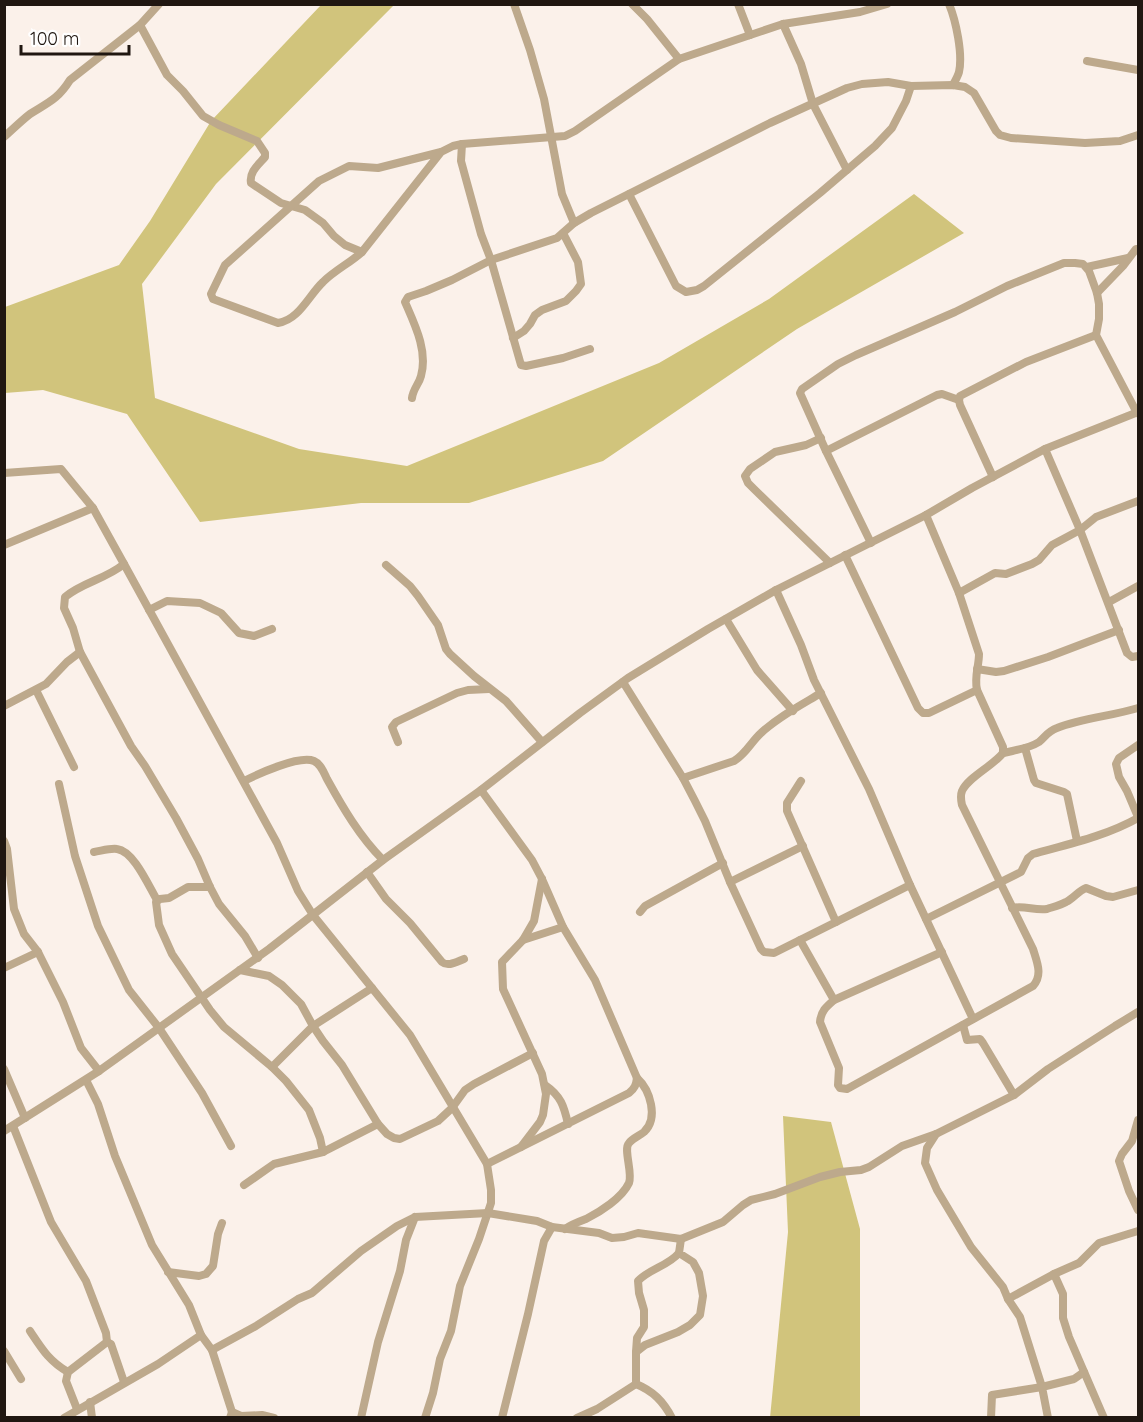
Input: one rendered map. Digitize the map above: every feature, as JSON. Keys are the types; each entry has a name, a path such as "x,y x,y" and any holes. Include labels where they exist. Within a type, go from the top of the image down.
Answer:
{"street":[{"path":"4,136 29,115 50,103 63,91 70,80 140,25 159,4"},
{"path":"514,4 541,89 562,194 574,223"},
{"path":"632,4 648,19 680,59"},
{"path":"738,4 750,35"},
{"path":"441,152 362,252 325,280 294,315 283,322 278,322 213,299 211,294 225,266 319,181 349,166 378,168 441,152 462,144 565,136 680,59 783,24 886,4"},
{"path":"949,4 954,17 960,50 959,72 953,85"},
{"path":"783,24 801,64 813,104 847,170"},
{"path":"140,25 166,75 183,91 203,116 257,141 262,148 265,157 253,171 250,177 251,183 281,203 305,210 323,223 345,245 362,252"},
{"path":"1087,61 1138,70"},
{"path":"412,398 421,377 423,360 415,325 405,302 408,297 452,280 490,260 557,238 574,223 591,213 847,88 888,82 911,86 965,87 974,93 996,131 1000,135 1011,138 1085,143 1120,141 1138,135"},
{"path":"629,194 676,286 686,292 697,290 790,218 875,146 892,128 911,86"},
{"path":"462,144 461,161 519,361 523,366 563,358 590,349"},
{"path":"513,338 524,331 535,315 566,301 581,284 578,262 563,233"},
{"path":"1097,293 1138,249"},
{"path":"871,543 800,393 802,389 837,364 1064,263 1075,263 1087,267 1128,258"},
{"path":"4,1131 86,1080 258,958 367,872 481,790 623,682 776,590 926,515 1045,449 1138,413 1096,335 1099,319 1097,293 1087,267"},
{"path":"993,477 960,405 960,396 1026,362 1096,335"},
{"path":"826,451 937,395 942,394 959,400"},
{"path":"821,438 806,445 775,452 750,469 745,476 748,483 830,563"},
{"path":"1045,449 1080,530 1129,656 1138,656"},
{"path":"4,474 61,469 93,508 277,843 294,883 313,915 410,1035 487,1164 491,1203 460,1286 451,1331 440,1359 425,1418"},
{"path":"959,593 995,573 1006,574 1032,564 1039,560 1052,545 1080,530 1096,517 1138,501"},
{"path":"4,545 93,508"},
{"path":"926,515 959,593 979,654 975,682 1003,747 1003,753"},
{"path":"845,555 918,708 923,713 928,713 977,690"},
{"path":"124,564 111,574 88,583 65,597 64,608 80,652 131,746 145,765 176,818 219,904 245,936 258,958"},
{"path":"386,565 418,596 438,625 450,654 506,701 542,742"},
{"path":"1109,602 1138,586"},
{"path":"776,590 814,680 869,789 910,885 973,1020"},
{"path":"149,610 167,601 200,603 221,613 239,633 254,636 272,629"},
{"path":"726,619 757,670 793,711"},
{"path":"977,669 1004,671 1119,630"},
{"path":"4,706 46,684 80,652"},
{"path":"623,682 683,778 705,821 760,949 774,953 910,885"},
{"path":"398,742 392,728 396,722 457,693 489,689"},
{"path":"36,690 74,767"},
{"path":"683,778 741,757 760,734 821,693"},
{"path":"942,952 834,1000 822,1011 820,1022 839,1068 838,1085 840,1088 843,1089 856,1083 1033,986 1036,982 1038,968 1033,950 962,805 961,792 968,783 1003,753 1025,748 1038,742 1057,727 1138,708"},
{"path":"926,919 1021,872 1028,858 1033,854 1106,833 1138,818 1119,777 1116,764 1119,758 1138,745"},
{"path":"1025,748 1036,783 1067,794 1077,841"},
{"path":"244,782 267,770 301,760 312,760 319,764 368,844 383,860"},
{"path":"801,781 786,807 836,922"},
{"path":"59,784 75,856 98,926 129,990 159,1028 202,1093 231,1146"},
{"path":"481,790 532,860 563,927 595,980 637,1078 642,1082 651,1103 652,1121 645,1131 627,1144 630,1182 622,1194 598,1212 565,1229"},
{"path":"4,841 7,849 14,909 24,934 38,952 63,1002 81,1048 99,1071"},
{"path":"730,882 803,846"},
{"path":"94,852 118,849 129,855 136,864 157,900 159,925 172,954 224,1027 272,1067 309,1110 323,1152"},
{"path":"640,912 645,906 723,863"},
{"path":"367,872 386,899 410,923 442,962 448,965 464,959"},
{"path":"520,1148 540,1122 546,1094 533,1053 503,989 502,962 523,940 534,921 542,879"},
{"path":"157,900 169,898 188,887 210,887"},
{"path":"1012,909 1022,907 1047,909 1064,904 1086,888 1113,897 1138,890"},
{"path":"523,940 563,927"},
{"path":"800,940 834,1000"},
{"path":"4,968 38,952"},
{"path":"240,970 269,976 282,985 301,1005 313,1026 342,1065 378,1124 394,1138 400,1139 438,1121 452,1108 465,1090 533,1053"},
{"path":"272,1067 313,1026 372,988"},
{"path":"212,1350 312,1293 361,1251 397,1226 415,1217 488,1213 537,1221 552,1227 599,1233 612,1238 638,1233 681,1239 723,1222 751,1200 775,1194 820,1177 861,1170 902,1146 936,1134 1014,1095 1048,1069 1138,1012"},
{"path":"963,1025 967,1040 980,1039 1014,1095"},
{"path":"4,1070 25,1118"},
{"path":"487,1164 629,1093 634,1089 637,1078"},
{"path":"86,1080 98,1104 115,1156 152,1245 189,1305 201,1335 212,1350 231,1415 262,1415 274,1418"},
{"path":"545,1085 554,1091 564,1106 568,1124"},
{"path":"1138,1120 1132,1142 1119,1161 1138,1210"},
{"path":"244,1185 274,1164 323,1152 378,1124"},
{"path":"13,1126 51,1222 86,1281 106,1333 107,1342 111,1344 124,1382"},
{"path":"936,1134 927,1148 925,1163 937,1190 971,1247 1003,1287 1020,1317 1042,1387 1048,1418"},
{"path":"361,1418 378,1342 400,1271 406,1240 415,1217"},
{"path":"168,1272 199,1276 206,1274 213,1266 218,1234 222,1224"},
{"path":"502,1418 544,1241 552,1227"},
{"path":"1008,1299 1079,1263 1099,1243 1138,1231"},
{"path":"636,1384 638,1338 644,1327 644,1310 638,1281 674,1259 680,1253 681,1239"},
{"path":"636,1353 645,1345 678,1332 700,1315 704,1296 699,1273 693,1262 680,1253"},
{"path":"1054,1274 1064,1294 1063,1318 1069,1337 1104,1418"},
{"path":"30,1331 46,1355 68,1372"},
{"path":"64,1418 158,1364 201,1335"},
{"path":"77,1409 66,1381 68,1372 107,1342"},
{"path":"4,1351 21,1379"},
{"path":"991,1418 992,1395 1074,1379 1084,1372"},
{"path":"577,1418 597,1413 636,1384"},
{"path":"636,1384 648,1389 664,1404 672,1418"},
{"path":"90,1402 93,1418"}],"shaded area":[{"path":"321,5 394,5 216,184 142,284 155,398 299,449 407,466 659,363 769,299 914,194 964,233 797,329 603,461 469,503 361,503 200,522 127,414 43,390 5,393 5,307 119,265 150,221 211,121"},
{"path":"783,1116 831,1122 860,1229 860,1417 770,1418 788,1232"}]}
